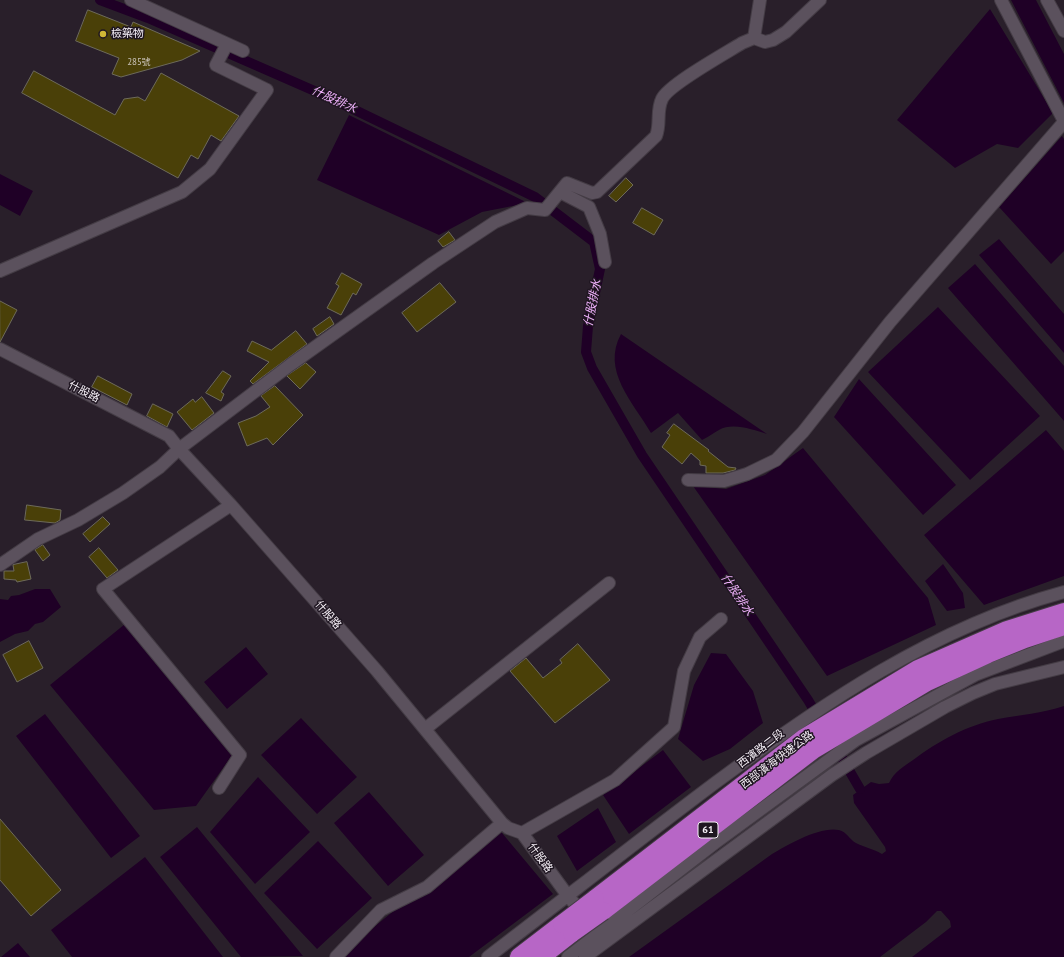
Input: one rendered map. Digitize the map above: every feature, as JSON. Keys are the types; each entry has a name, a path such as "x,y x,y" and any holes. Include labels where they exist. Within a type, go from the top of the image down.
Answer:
{"highway":[{"name":"西部濱海快速公路","path":"519,957 567,928 599,905 808,744 918,669 1007,630 1064,612"},
{"name":"西部濱海快速公路","path":"842,722 988,654 1025,639 1064,626"},
{"name":"西部濱海快速公路","path":"541,957 567,928"}],"street":[{"path":"131,0 243,51"},
{"path":"754,38 760,0"},
{"path":"0,564 38,538 78,520 123,493 160,467 179,449 290,365 433,263 495,222 526,208 545,210 568,183 592,193 597,192 656,136 659,130 659,108 666,93 742,43 754,38 765,42 773,40 786,32 820,0"},
{"path":"688,480 724,481 747,474 776,460 804,432 890,322 1064,121 1001,0"},
{"path":"1047,0 1064,31"},
{"path":"0,271 182,192 210,169 267,90 216,65 227,44"},
{"path":"559,194 589,207 600,234 605,262"},
{"name":"什股路","path":"0,349 170,436 179,449 231,505 377,671 502,823 508,828 522,833 568,896 603,937"},
{"path":"219,788 240,755 103,588 231,505"},
{"path":"425,729 609,583"},
{"name":"西濱路二段","path":"842,722 873,674 918,649 1037,599 1064,592"},
{"path":"522,833 615,780 674,727 684,671 700,637 721,620"},
{"name":"西濱路二段","path":"488,957 568,896 842,722 975,675 1064,641"},
{"path":"584,957 603,937 832,774 866,753 945,707 973,693 995,684 1064,667"},
{"name":"西濱路二段","path":"568,957 603,937 715,843 808,744"},
{"path":"336,957 381,910 427,887 502,823"}],"shaded area":[{"path":"1011,0 1036,0 1064,54 1064,103"},
{"path":"990,9 1053,113 1018,148 997,144 955,168 897,120"},
{"path":"349,115 528,203 482,212 439,235 317,180"},
{"path":"1062,136 1064,139 1064,251 1051,264 999,207"},
{"path":"0,174 33,191 20,216 0,205"},
{"path":"999,239 1064,314 1064,353 979,255"},
{"path":"975,264 1064,366 1064,421 948,288"},
{"path":"938,307 1040,416 970,480 868,372"},
{"path":"621,334 767,434 749,429 730,427 719,430 702,440 678,413 651,433 628,398 617,373 615,361 616,348"},
{"path":"859,379 956,485 923,515 834,417"},
{"path":"1046,430 1064,451 1064,576 984,605 924,535"},
{"path":"803,448 928,598 936,625 827,676 693,486 726,489 765,475"},
{"path":"943,564 963,593 965,608 947,611 925,581"},
{"path":"35,589 50,589 61,607 43,622 35,624 28,631 15,634 0,642 0,599 8,600 11,596 19,595"},
{"path":"125,624 233,754 196,806 154,810 50,685"},
{"path":"246,647 268,674 227,709 204,682"},
{"path":"711,653 726,654 753,691 763,723 730,749 703,761 678,739 694,685"},
{"path":"1064,706 1064,957 912,957 951,927 950,921 941,911 937,911 926,922 880,957 629,957 772,854 813,833 839,830 844,832 856,843 882,854 886,851 885,847 854,803 853,795 871,782 879,784 889,783 896,773 932,747 975,725"},
{"path":"45,714 140,836 111,858 16,736"},
{"path":"301,718 357,777 317,814 261,755"},
{"path":"663,750 691,787 629,834 603,795"},
{"path":"258,777 310,832 255,884 210,832"},
{"path":"369,792 424,855 388,886 334,823"},
{"path":"598,808 616,842 577,871 557,836"},
{"path":"197,827 303,956 241,957 160,857"},
{"path":"497,827 553,894 469,957 337,957"},
{"path":"318,841 372,898 317,949 264,893"},
{"path":"145,857 223,957 72,957 51,930"},
{"path":"18,943 30,957 1,957"}],"building":[{"path":"88,10 131,27 133,22 200,51 182,60 121,77 112,74 119,58 76,41"},
{"path":"34,71 115,115 124,99 138,97 145,101 161,73 239,116 221,141 211,135 198,159 191,155 178,178 22,93"},
{"path":"626,178 633,185 616,202 609,196"},
{"path":"642,208 663,220 654,235 633,223"},
{"path":"449,232 455,240 443,247 438,241"},
{"path":"342,273 362,284 356,295 353,293 341,315 327,308 339,286 336,284"},
{"path":"440,283 456,302 417,332 402,313"},
{"path":"0,301 17,310 0,342"},
{"path":"330,317 334,324 317,336 313,329"},
{"path":"296,331 307,344 253,384 250,381 269,362 247,351 252,341 271,350"},
{"path":"306,363 316,372 300,389 287,376"},
{"path":"223,371 231,376 221,392 224,394 221,401 206,393"},
{"path":"98,376 132,394 127,405 92,387"},
{"path":"275,386 303,415 273,445 267,438 247,446 238,423 256,416 270,407 261,396"},
{"path":"202,397 214,413 192,430 177,412 193,399 195,402"},
{"path":"153,404 173,414 167,427 147,416"},
{"path":"674,424 709,450 708,451 728,467 736,468 735,470 723,473 706,473 706,466 700,465 700,461 691,453 682,464 662,447 670,435 667,433"},
{"path":"27,505 61,510 60,520 55,523 25,520"},
{"path":"103,517 110,524 90,542 83,534"},
{"path":"43,545 50,555 43,561 35,550"},
{"path":"99,548 118,570 107,578 89,557"},
{"path":"27,562 31,579 17,582 16,580 4,579 4,571 14,571 13,565"},
{"path":"29,641 43,668 17,682 3,655"},
{"path":"578,644 610,680 555,723 510,671 526,658 543,678 562,663 560,660"},
{"path":"0,819 61,890 31,916 0,880"}],"waterway":[{"name":"什股排水","path":"100,0 148,18 326,96 535,197 594,242 600,269 588,326 586,352 592,368 642,455 808,700 826,730"},
{"name":"什股排水","path":"835,746 860,789"}],"place":[{"name":"檢築物","path":"103,34"}]}
